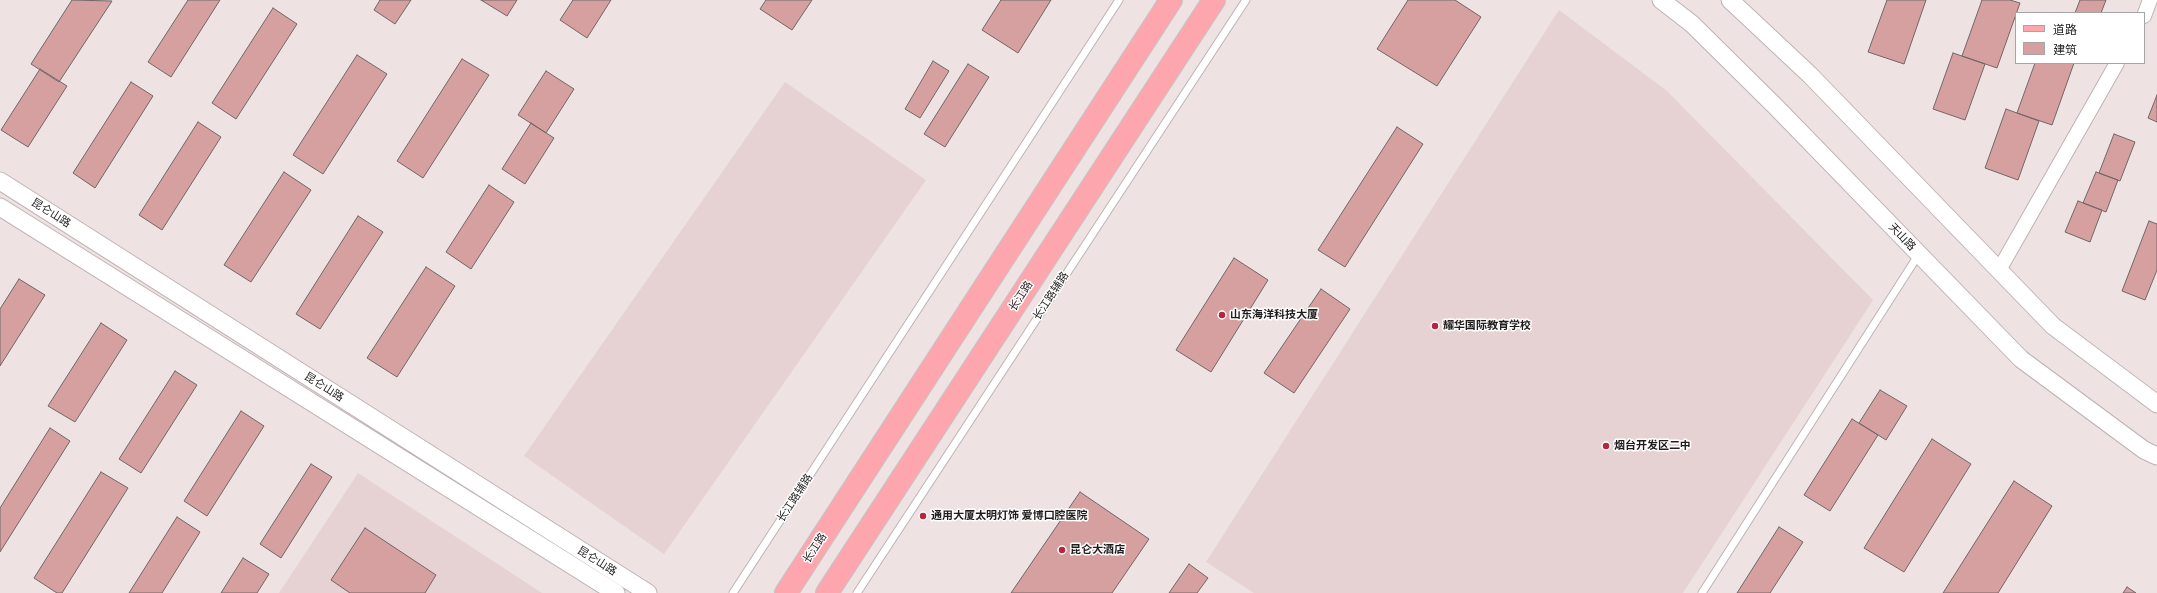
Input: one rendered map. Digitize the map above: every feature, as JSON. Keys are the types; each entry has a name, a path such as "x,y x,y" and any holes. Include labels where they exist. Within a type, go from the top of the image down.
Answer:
{"main road":[{"name":"长江路","path":"786,593 1171,0"},
{"name":"长江路","path":"827,593 1214,0"}],"street":[{"name":"天山路","path":"1662,0 1692,24 2021,359 2144,450 2157,456"},
{"path":"1730,0 1810,75 2053,326 2157,404"},
{"path":"2145,13 2150,0"},
{"path":"1999,270 2116,64"},
{"name":"昆仑山路","path":"0,180 648,593"},
{"name":"昆仑山路","path":"0,207 616,593"}],"lane":[{"name":"长江路辅路","path":"733,593 1119,0"},
{"name":"长江路辅路","path":"857,593 1246,0"},
{"path":"1702,593 1919,254"}],"shaded area":[{"name":"烟台开发区二中","path":"1559,10 1667,91 1873,300 1683,593 1254,593 1206,562"},
{"path":"785,82 926,180 664,554 524,456"},
{"path":"358,473 542,593 279,593"}],"building":[{"path":"72,0 112,1 59,82 31,64"},
{"path":"188,0 220,0 171,77 148,62"},
{"path":"380,0 411,0 395,24 374,10"},
{"path":"481,0 517,0 507,16"},
{"path":"573,0 611,0 587,38 560,20"},
{"path":"766,0 812,0 792,30 760,9"},
{"path":"1001,0 1051,0 1018,53 982,30"},
{"path":"1408,0 1455,0 1481,17 1437,86 1377,49"},
{"path":"1887,0 1926,0 1904,64 1868,52"},
{"path":"1982,0 2010,0 2020,3 2017,12 2015,12 2015,17 1997,68 1962,56"},
{"path":"2080,0 2106,0 2101,12 2075,12"},
{"path":"273,8 297,24 236,119 212,103"},
{"path":"1953,53 1985,64 1965,120 1933,109"},
{"path":"357,55 387,74 323,174 293,155"},
{"path":"462,59 489,75 423,178 397,161"},
{"path":"933,61 949,71 920,118 905,109"},
{"path":"968,64 989,77 945,147 924,134"},
{"path":"2035,64 2074,64 2052,125 2017,113"},
{"path":"40,69 67,86 28,147 1,130"},
{"path":"546,71 574,89 546,133 518,115"},
{"path":"131,82 153,96 95,188 73,173"},
{"path":"2157,95 2157,122 2148,118"},
{"path":"2006,109 2039,121 2018,180 1985,168"},
{"path":"198,122 221,137 162,230 139,215"},
{"path":"531,123 554,138 525,184 502,169"},
{"path":"1397,127 1423,144 1345,267 1318,250"},
{"path":"2114,134 2135,142 2120,181 2099,173"},
{"path":"284,172 311,190 251,282 224,265"},
{"path":"2096,172 2118,180 2106,212 2083,203"},
{"path":"489,185 514,202 471,269 446,252"},
{"path":"2078,201 2102,210 2090,242 2065,232"},
{"path":"358,216 383,232 320,329 296,314"},
{"path":"2149,221 2157,224 2157,270 2145,300 2122,291"},
{"name":"山东海洋科技大厦","path":"1234,258 1268,280 1211,372 1176,350"},
{"path":"426,267 455,286 397,377 367,358"},
{"path":"19,279 45,295 0,366 0,309"},
{"path":"1321,289 1350,309 1294,393 1264,373"},
{"path":"101,323 127,340 75,422 48,406"},
{"path":"175,371 197,385 141,473 119,459"},
{"path":"1880,390 1907,406 1886,440 1859,423"},
{"path":"241,411 264,426 207,516 184,501"},
{"path":"1852,419 1878,435 1830,511 1804,495"},
{"path":"50,428 70,441 0,552 0,508"},
{"path":"1932,439 1971,464 1904,572 1864,548"},
{"path":"311,464 332,477 281,558 260,544"},
{"path":"101,472 128,488 62,593 57,593 34,578"},
{"path":"2014,481 2052,506 1998,593 1943,593"},
{"path":"1080,492 1149,539 1112,593 1011,593"},
{"path":"177,517 200,532 162,593 129,593"},
{"path":"1779,527 1803,542 1770,593 1737,593"},
{"path":"365,528 436,575 425,593 350,593 331,580"},
{"path":"243,558 269,574 257,593 221,593"},
{"path":"1189,564 1208,578 1197,593 1169,593"},
{"path":"2127,587 2136,593 2123,593"}],"place":[{"name":"山东海洋科技大厦","path":"1222,315"},
{"name":"耀华国际教育学校","path":"1435,326"},
{"name":"烟台开发区二中","path":"1606,446"},
{"name":"通用大厦太明灯饰 爱博口腔医院","path":"923,516"},
{"name":"昆仑大酒店","path":"1062,550"}]}
